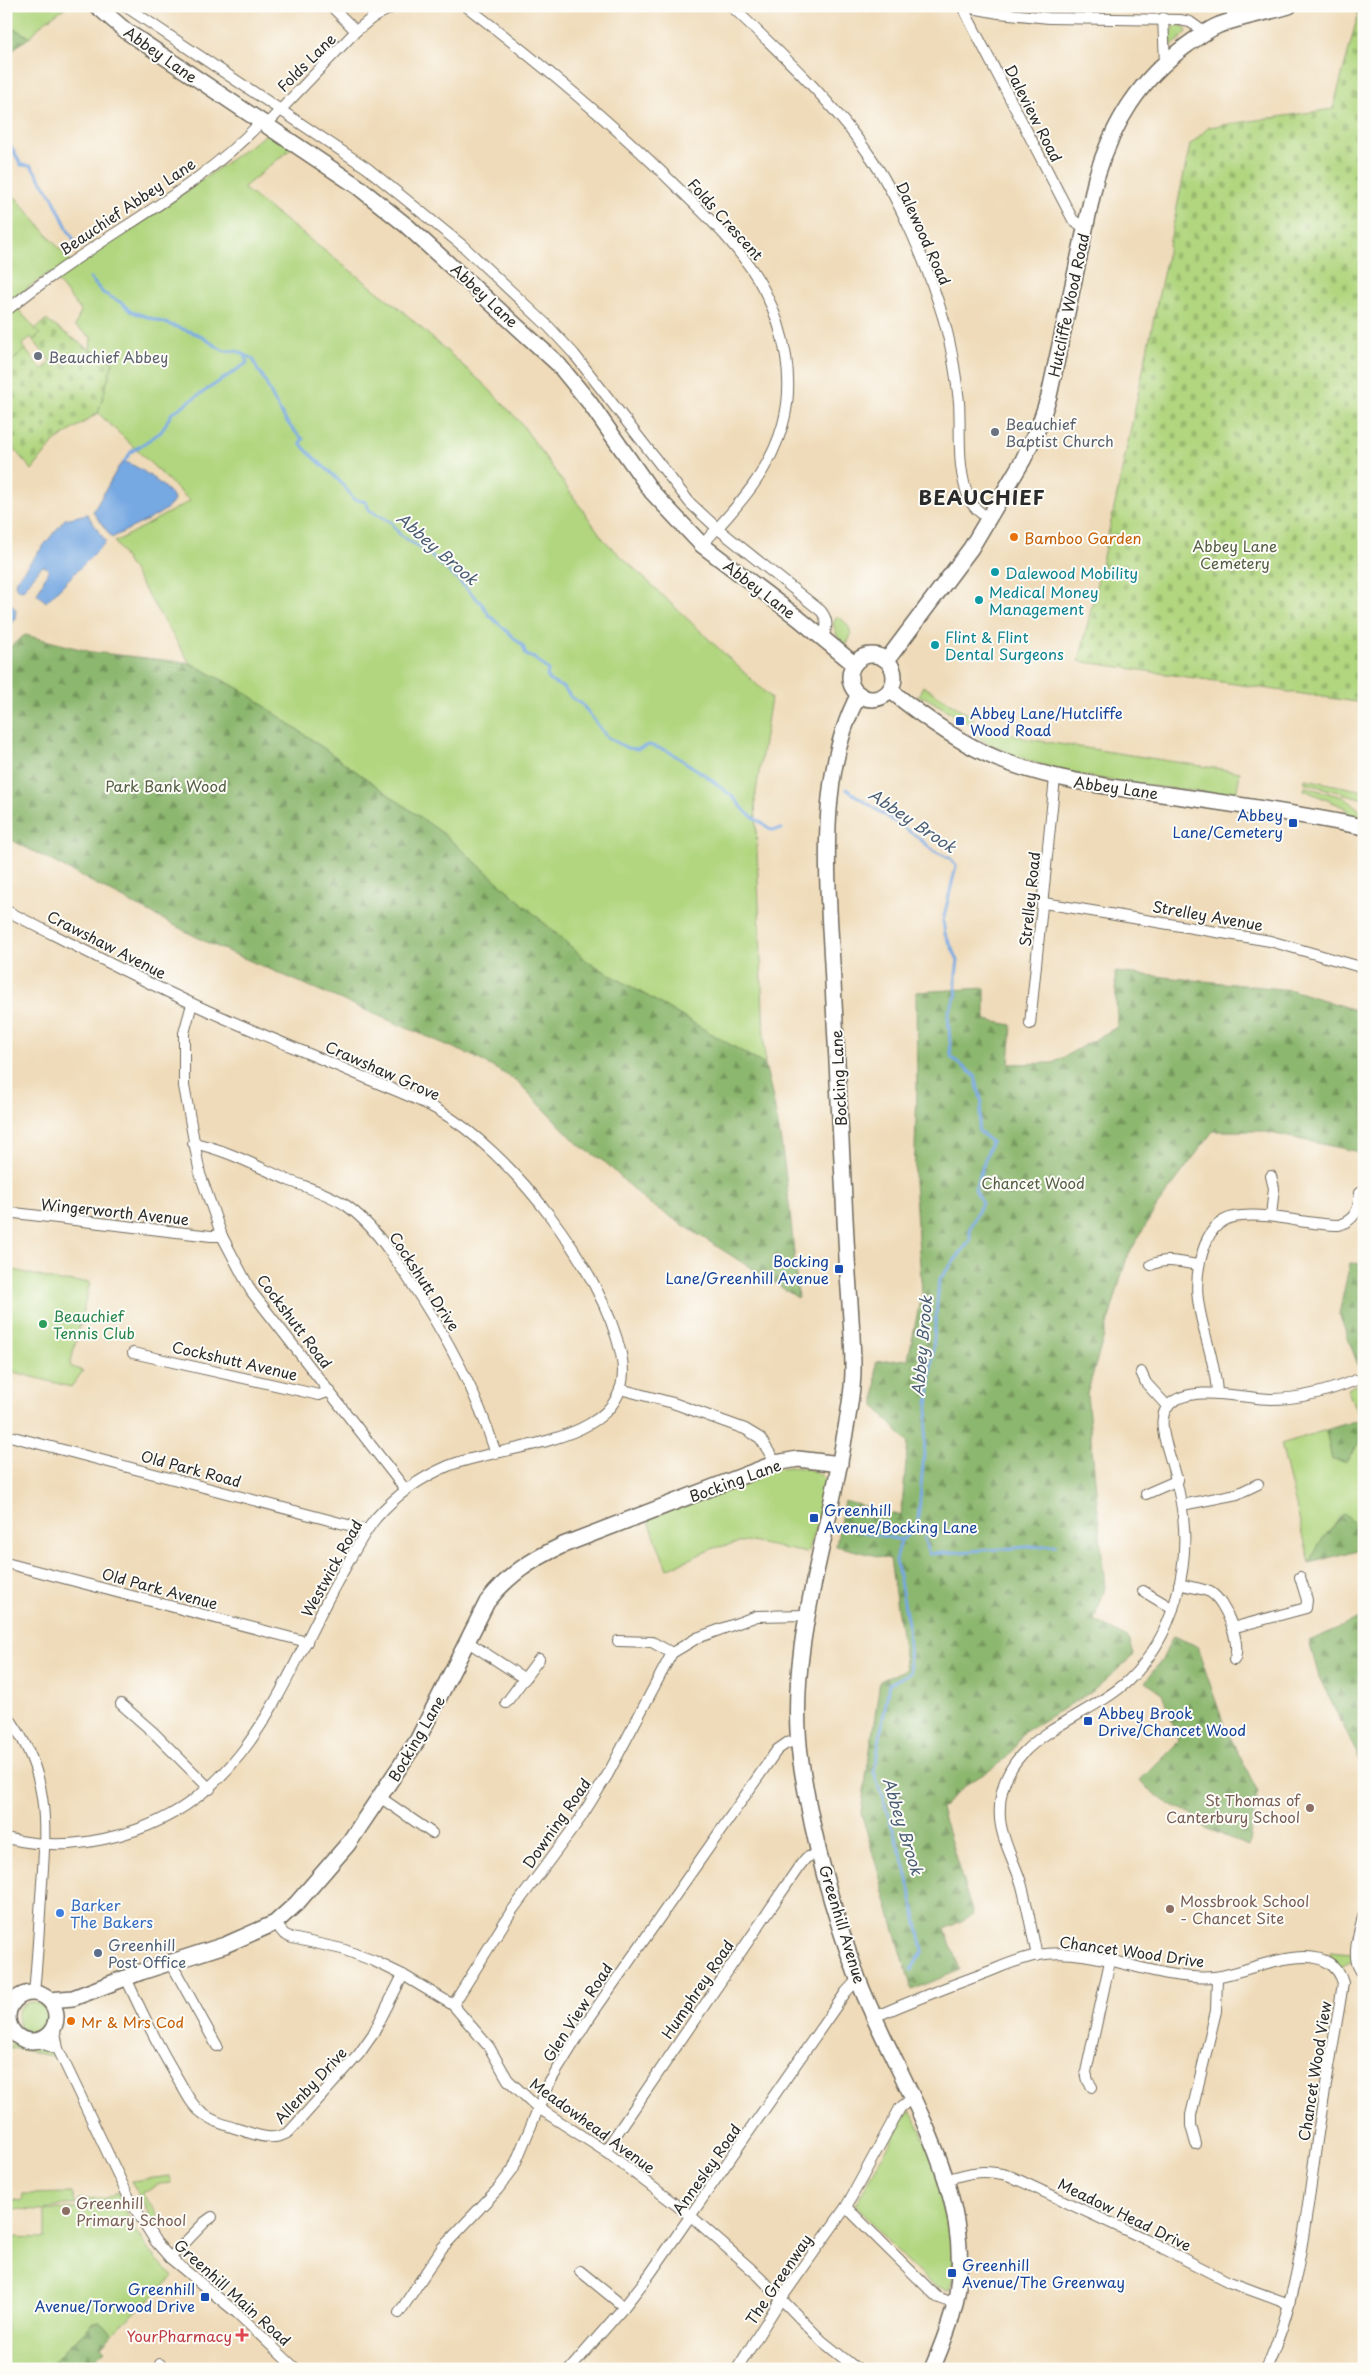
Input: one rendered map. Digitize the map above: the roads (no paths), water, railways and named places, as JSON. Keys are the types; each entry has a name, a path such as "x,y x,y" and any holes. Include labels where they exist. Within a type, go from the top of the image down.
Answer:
{"street":[{"name":"Abbey Lane","path":"97,6 126,31 357,186 407,226 522,329 564,372 589,402 652,492 702,545 854,664"},
{"name":"Abbey Lane","path":"125,6 281,108 368,168 463,246 549,327 580,362 690,503 717,528 821,611 826,620 827,627 822,639"},
{"path":"331,6 356,32"},
{"name":"Folds Lane","path":"264,124 356,32 372,18 394,6"},
{"name":"Folds Crescent","path":"466,6 568,87 653,163 732,244 765,291 784,344 788,374 788,399 784,424 762,474 702,545"},
{"name":"Dalewood Road","path":"731,6 785,58 854,134 888,186 916,244 943,318 958,401 965,485 970,500 978,511 988,518"},
{"path":"961,6 999,13 1049,18 1163,18 1190,22 1204,32"},
{"name":"Daleview Road","path":"961,6 1073,220 1084,228"},
{"name":"Hutcliffe Wood Road","path":"887,660 971,548 1022,460 1039,426 1049,396 1084,228 1103,156 1132,99 1147,80 1165,63 1204,32 1232,14 1289,6"},
{"path":"1163,18 1165,63"},
{"name":"Beauchief Abbey Lane","path":"6,311 52,275 169,198 223,159 264,124"},
{"path":"871,655 878,655 887,660 894,674 890,690 884,696 876,698 866,698 859,694 850,681 850,672 854,664 862,657 871,655"},
{"name":"Abbey Lane","path":"890,690 934,723 977,749 1010,763 1056,778 1268,809 1364,827"},
{"name":"Bocking Lane","path":"48,2000 73,1998 225,1945 275,1923 319,1880 380,1798 417,1741 487,1602 502,1583 538,1557 776,1463 798,1459 840,1464 853,1372 833,969 828,816 830,786 840,740 847,719 859,694"},
{"name":"Strelley Road","path":"1030,1024 1056,778"},
{"name":"Strelley Avenue","path":"1044,903 1270,941 1364,968"},
{"name":"Crawshaw Avenue","path":"9,912 192,1004"},
{"name":"Cockshutt Road","path":"192,1004 184,1033 184,1086 200,1174 222,1236 251,1291 406,1489"},
{"name":"Crawshaw Grove","path":"192,1004 419,1100 454,1121 487,1149 540,1202 586,1271 611,1324 620,1351 623,1374 620,1389"},
{"name":"Cockshutt Drive","path":"193,1143 220,1151 335,1199 365,1221 393,1255 422,1299 446,1341 485,1420 495,1452"},
{"path":"1271,1176 1274,1188 1271,1216"},
{"path":"1217,1393 1216,1372 1198,1311 1196,1287 1198,1265 1206,1241 1219,1222 1238,1216 1271,1216 1321,1225 1339,1225 1348,1222 1355,1215 1360,1201 1359,1192"},
{"name":"Wingerworth Avenue","path":"6,1212 222,1236"},
{"path":"1151,1265 1162,1261 1172,1261 1198,1265"},
{"name":"Cockshutt Avenue","path":"133,1353 319,1395 330,1391"},
{"path":"1141,1372 1146,1383 1168,1407"},
{"path":"1037,1956 1022,1886 1000,1819 1002,1788 1009,1770 1019,1756 1036,1741 1127,1682 1155,1649 1173,1609 1179,1584 1185,1530 1178,1480 1162,1424 1163,1415 1168,1407 1178,1399 1192,1395 1217,1393 1270,1399 1298,1397 1317,1393 1356,1380"},
{"path":"620,1389 673,1403 745,1429 760,1438 776,1463"},
{"name":"Westwick Road","path":"6,1838 45,1846 99,1840 138,1829 172,1814 210,1789 246,1749 307,1642 334,1587 367,1530 406,1489 446,1467 495,1452 534,1444 582,1430 596,1421 608,1409 620,1389"},
{"name":"Old Park Road","path":"6,1435 367,1530"},
{"name":"Greenhill Avenue","path":"840,1464 807,1615 800,1662 798,1741 808,1803 820,1852 858,1979 929,2134 945,2180 958,2237 959,2279 955,2304 932,2369"},
{"path":"1146,1494 1178,1480"},
{"path":"1182,1506 1237,1494 1258,1484"},
{"name":"Old Park Avenue","path":"6,1563 307,1642"},
{"path":"1232,1628 1306,1608 1307,1600 1300,1577"},
{"path":"1179,1584 1208,1592 1215,1596 1224,1608 1237,1648 1234,1660"},
{"path":"1143,1591 1173,1609"},
{"path":"618,1641 652,1642 672,1653 697,1638 757,1616 807,1615"},
{"path":"468,1642 525,1679"},
{"name":"Downing Road","path":"454,2005 511,1912 580,1819 608,1774 672,1653"},
{"path":"506,1703 539,1659"},
{"path":"121,1704 153,1732 210,1789"},
{"path":"6,1714 26,1745 35,1765 45,1810 45,1846 34,1993"},
{"name":"Glen View Road","path":"399,2313 442,2248 498,2189 513,2169 525,2143 537,2107 548,2085 588,2020 777,1750 787,1743 798,1741"},
{"path":"380,1798 432,1832"},
{"name":"Humphrey Road","path":"605,2151 798,1868 806,1858 820,1852"},
{"path":"1361,1970 1356,1959 1364,1913"},
{"name":"Meadowhead Avenue","path":"275,1923 284,1934 292,1938 342,1949 374,1960 454,2005 489,2047 508,2080 537,2107 605,2151 692,2217 781,2299 822,2341 856,2369"},
{"name":"Chancet Wood Drive","path":"874,2016 954,1984 1014,1962 1037,1956 1064,1954 1110,1961 1170,1974 1200,1978 1217,1977"},
{"name":"Chancet Wood View","path":"1217,1977 1274,1960 1305,1957 1321,1960 1335,1966 1341,1973 1344,1983 1327,2071 1302,2249 1289,2304 1266,2369"},
{"path":"1092,2087 1086,2072 1110,1961"},
{"path":"171,1963 217,2046"},
{"name":"Allenby Drive","path":"126,1978 154,2038 195,2107 214,2121 232,2128 255,2135 276,2138 284,2136 290,2131 359,2054 373,2034 403,1975"},
{"path":"1196,2144 1191,2126 1191,2115 1216,2011 1217,1977"},
{"name":"Annesley Road","path":"570,2369 624,2307 692,2217 846,1992 858,1979"},
{"path":"6,2042 28,2040 46,2036 55,2022 53,2005 48,2000 34,1993 11,1998 8,2021 28,2040 49,2044 58,2049"},
{"name":"Bocking Lane","path":"55,2022 73,1998"},
{"name":"Greenhill Main Road","path":"55,2022 58,2049 145,2227 170,2258 237,2313 296,2369"},
{"name":"The Greenway","path":"737,2369 781,2299 846,2207 900,2108 913,2097"},
{"name":"Meadow Head Drive","path":"945,2180 973,2171 989,2171 1010,2176 1145,2239 1229,2282 1289,2304"},
{"path":"846,2207 937,2296 955,2304"},
{"path":"170,2258 212,2217"},
{"path":"580,2271 624,2307"}],"water":[{"path":"124,462 136,467 152,478 167,490 174,500 165,510 112,538 93,512 119,466"},
{"path":"87,514 106,542 46,602 37,594 48,571 44,566 41,567 23,590 17,589 15,585 16,580 65,519"},
{"path":"6,598 16,610 15,618 6,631"}],"waterway":[{"name":"Abbey Brook","path":"6,141 21,165 31,166 52,196 69,232 79,248"},
{"name":"Abbey Brook","path":"90,278 103,293 122,303 130,311 197,334 224,351 237,351 253,359 279,409 289,425 303,439 300,443 306,450 342,484 353,499 366,502 369,510 391,522 400,535 427,552 458,580 482,604 489,615 523,646 526,655 534,658 548,670 547,676 550,681 564,688 572,698 581,703 607,737 627,748 638,749 649,745 668,751 705,775 732,796 747,813 772,830 782,829"},
{"path":"124,462 131,452 161,432 172,413 247,363 245,355"},
{"name":"Abbey Brook","path":"846,789 916,836 934,851 951,859 956,866 943,921 945,934 958,960 955,983 957,994 948,1013 951,1057 975,1076 982,1103 978,1130 991,1142 975,1189 982,1203 970,1228 970,1241 939,1280 918,1522 911,1533 901,1540 896,1560 908,1624 910,1673 889,1684 874,1772 905,1866 923,1951 911,1970"},
{"path":"850,1529 901,1540"},
{"path":"924,1538 929,1554 1056,1545"}],"place":[{"name":"Beauchief Abbey","path":"38,356"},
{"name":"Beauchief Baptist Church","path":"995,432"},
{"name":"Bamboo Garden","path":"1014,537"},
{"name":"Dalewood Mobility","path":"995,572"},
{"name":"Medical Money Management","path":"979,600"},
{"name":"Flint & Flint Dental Surgeons","path":"935,645"},
{"name":"Abbey Lane/Hutcliffe Wood Road","path":"960,721"},
{"name":"Abbey Lane/Cemetery","path":"1293,823"},
{"name":"Bocking Lane/Greenhill Avenue","path":"839,1269"},
{"name":"Beauchief Tennis Club","path":"43,1324"},
{"name":"Greenhill Avenue/Bocking Lane","path":"814,1518"},
{"name":"Abbey Brook Drive/Chancet Wood","path":"1088,1721"},
{"name":"St Thomas of Canterbury School","path":"1310,1808"},
{"name":"Mossbrook School - Chancet Site","path":"1170,1909"},
{"name":"Barker The Bakers","path":"60,1913"},
{"name":"Greenhill Post Office","path":"98,1953"},
{"name":"Mr & Mrs Cod","path":"71,2021"},
{"name":"Greenhill Primary School","path":"66,2211"},
{"name":"Greenhill Avenue/The Greenway","path":"952,2273"},
{"name":"Greenhill Avenue/Torwood Drive","path":"205,2297"},
{"name":"YourPharmacy","path":"242,2335"}],"district":[{"name":"BEAUCHIEF","path":"982,497"}],"park label":[{"name":"Abbey Lane Cemetery","path":"1235,554"},
{"name":"Park Bank Wood","path":"166,785"},
{"name":"Chancet Wood","path":"1033,1182"}]}
